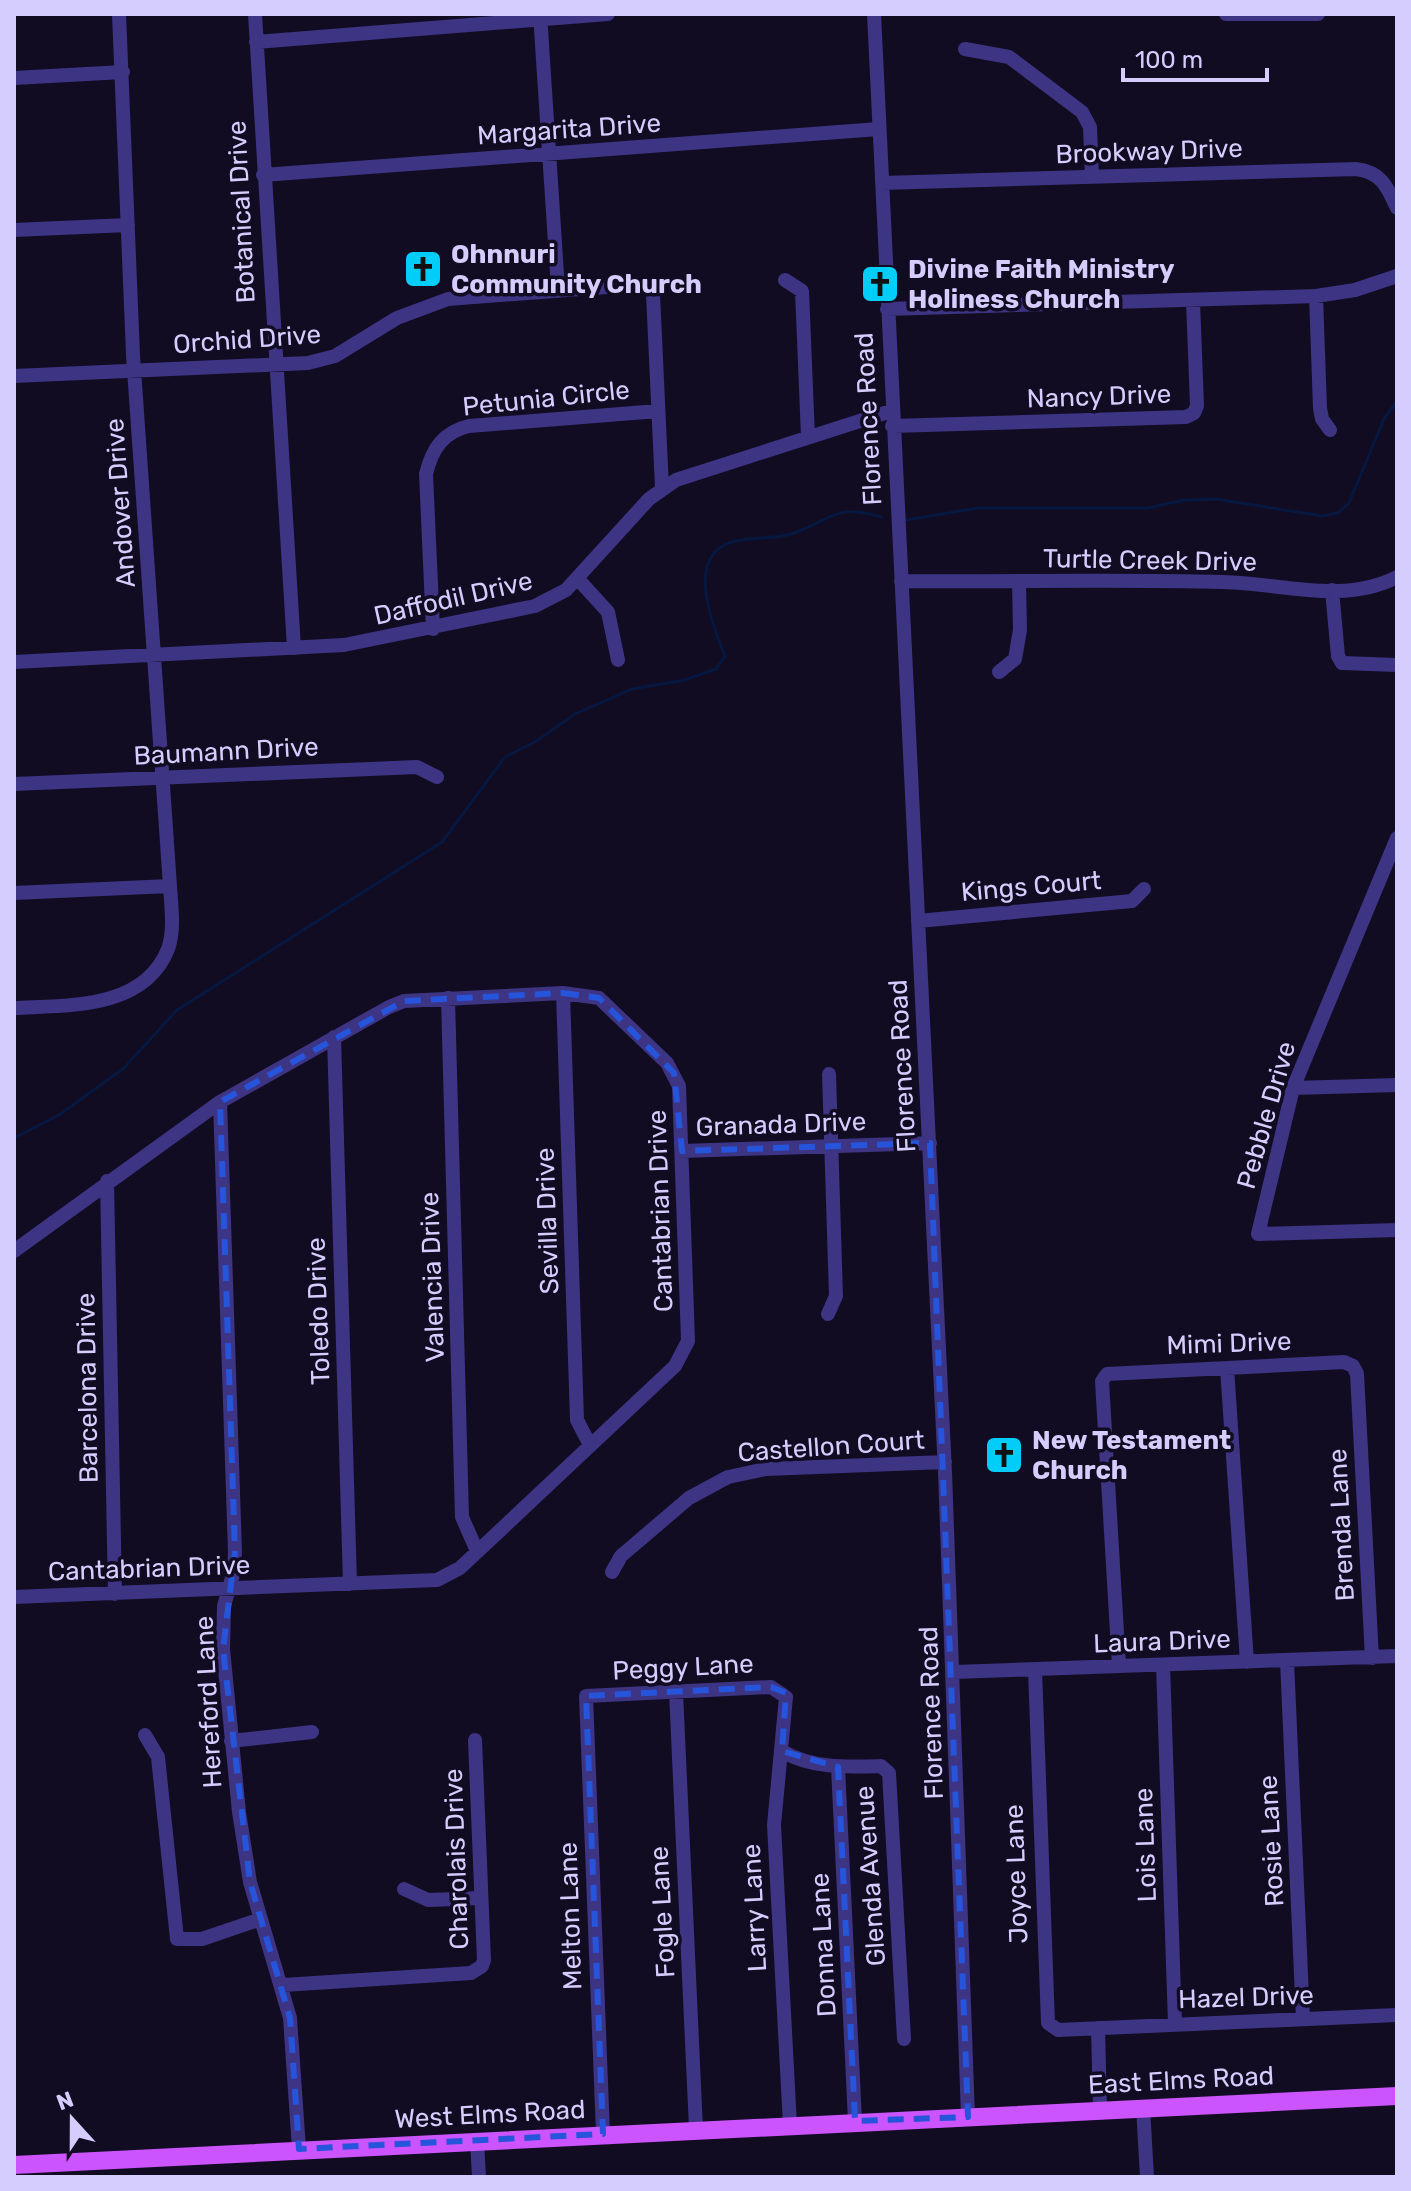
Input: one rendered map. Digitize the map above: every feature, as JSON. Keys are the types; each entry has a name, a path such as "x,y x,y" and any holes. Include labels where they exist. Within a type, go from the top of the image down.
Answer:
{"main road":[{"name":"East Elms Road","path":"968,2117 1397,2096"},
{"name":"West Elms Road","path":"14,2165 968,2117"}],"street":[{"name":"Andover Drive","path":"14,1008 103,1001 128,992 144,979 168,949 170,886 135,371 119,14"},
{"name":"Botanical Drive","path":"255,14 274,364 294,648"},
{"path":"398,14 399,31"},
{"path":"256,42 540,17 608,14"},
{"name":"Florence Road","path":"874,14 945,1462 968,2117"},
{"path":"1226,14 1318,14"},
{"path":"540,17 558,289"},
{"path":"965,49 1009,57 1082,112 1090,127 1092,176"},
{"path":"14,78 123,72"},
{"name":"Margarita Drive","path":"263,175 879,129"},
{"name":"Brookway Drive","path":"882,183 1367,170 1383,179 1397,208"},
{"path":"14,230 128,225"},
{"path":"887,309 1316,296 1355,290 1397,276"},
{"path":"785,280 802,291 808,437"},
{"name":"Orchid Drive","path":"14,376 308,363 335,356 397,318 448,299 647,284 653,294 662,488"},
{"path":"1316,296 1320,408 1322,419 1330,430"},
{"name":"Nancy Drive","path":"892,418 1186,417 1194,413 1197,406 1193,301"},
{"name":"Petunia Circle","path":"433,629 426,474 431,455 443,438 469,426 658,411"},
{"name":"Daffodil Drive","path":"14,662 344,645 535,606 557,596 662,488 676,480 808,437 892,418"},
{"name":"Turtle Creek Drive","path":"901,581 1225,582 1300,591 1376,586 1397,577"},
{"path":"577,578 608,612 618,660"},
{"path":"999,672 1015,659 1020,630 1019,582"},
{"path":"1332,590 1338,656 1342,663 1397,665"},
{"name":"Baumann Drive","path":"14,784 417,767 437,777"},
{"name":"Pebble Drive","path":"1397,838 1293,1088 1258,1234 1397,1230"},
{"path":"14,893 170,886"},
{"name":"Kings Court","path":"918,921 1132,901 1144,889"},
{"name":"Cantabrian Drive","path":"14,1251 220,1102 404,1001 563,993 599,998 674,1073 679,1086 688,1341 675,1366 460,1568 437,1580 14,1597"},
{"name":"Sevilla Drive","path":"563,993 577,1420 590,1445"},
{"name":"Valencia Drive","path":"448,998 462,1517 477,1551"},
{"name":"Toledo Drive","path":"334,1037 350,1584"},
{"path":"828,1314 836,1296 829,1074"},
{"path":"1293,1088 1397,1085"},
{"name":"Hereford Lane","path":"220,1102 235,1552 224,1606 223,1649 246,1861 283,1985 295,2049 299,2149"},
{"name":"Granada Drive","path":"682,1151 930,1143"},
{"name":"Barcelona Drive","path":"107,1181 115,1594"},
{"name":"Mimi Drive","path":"1119,1666 1102,1381 1107,1374 1344,1362 1353,1366"},
{"name":"Brenda Lane","path":"1353,1366 1357,1374 1372,1658"},
{"path":"1227,1368 1247,1662"},
{"name":"Castellon Court","path":"612,1572 621,1556 689,1498 728,1477 766,1469 945,1462"},
{"path":"1372,1658 1397,1656"},
{"name":"Laura Drive","path":"954,1672 1372,1658"},
{"name":"Rosie Lane","path":"1287,1661 1303,2019"},
{"name":"Lois Lane","path":"1163,1665 1175,2024"},
{"name":"Joyce Lane","path":"1035,1670 1045,2016 1048,2023 1058,2030 1098,2028"},
{"name":"Peggy Lane","path":"586,1696 771,1687 782,1691"},
{"name":"Larry Lane","path":"782,1691 786,1697 774,1825 790,2125"},
{"name":"Fogle Lane","path":"676,1692 696,2129"},
{"name":"Melton Lane","path":"586,1696 603,2134"},
{"path":"231,1741 312,1732"},
{"path":"145,1735 158,1757 177,1939 202,1939 261,1919"},
{"name":"Charolais Drive","path":"283,1985 477,1971 484,1960 475,1740"},
{"name":"Glenda Avenue","path":"782,1751 793,1758 838,1767 881,1766 889,1773 904,2039"},
{"name":"Donna Lane","path":"838,1767 855,2121"},
{"path":"404,1889 428,1900 481,1898"},
{"name":"Hazel Drive","path":"1098,2028 1397,2015"},
{"path":"1098,2028 1100,2109"},
{"path":"1143,2107 1147,2177"},
{"path":"477,2140 479,2177"}],"highlighted area":[{"path":"563,993 599,998 674,1073 682,1151 930,1143 968,2117 855,2121 838,1767 782,1751 786,1693 771,1687 586,1696 603,2134 299,2149 290,2018 250,1882 223,1649 235,1552 220,1102 404,1001"}],"waterway":[{"path":"906,520 978,508 1148,508 1184,500 1216,499 1322,516 1338,513 1349,503 1384,419 1397,401"},
{"path":"14,1138 59,1115 124,1068 177,1010 442,842 505,757 535,742 575,714 632,689 685,680 716,669 725,656 709,610 706,576 709,562 717,550 740,540 794,533 843,512 881,517"}],"place":[{"name":"Ohnnuri Community Church","path":"423,269"},
{"name":"Divine Faith Ministry Holiness Church","path":"880,284"},
{"name":"New Testament Church","path":"1004,1455"}]}
